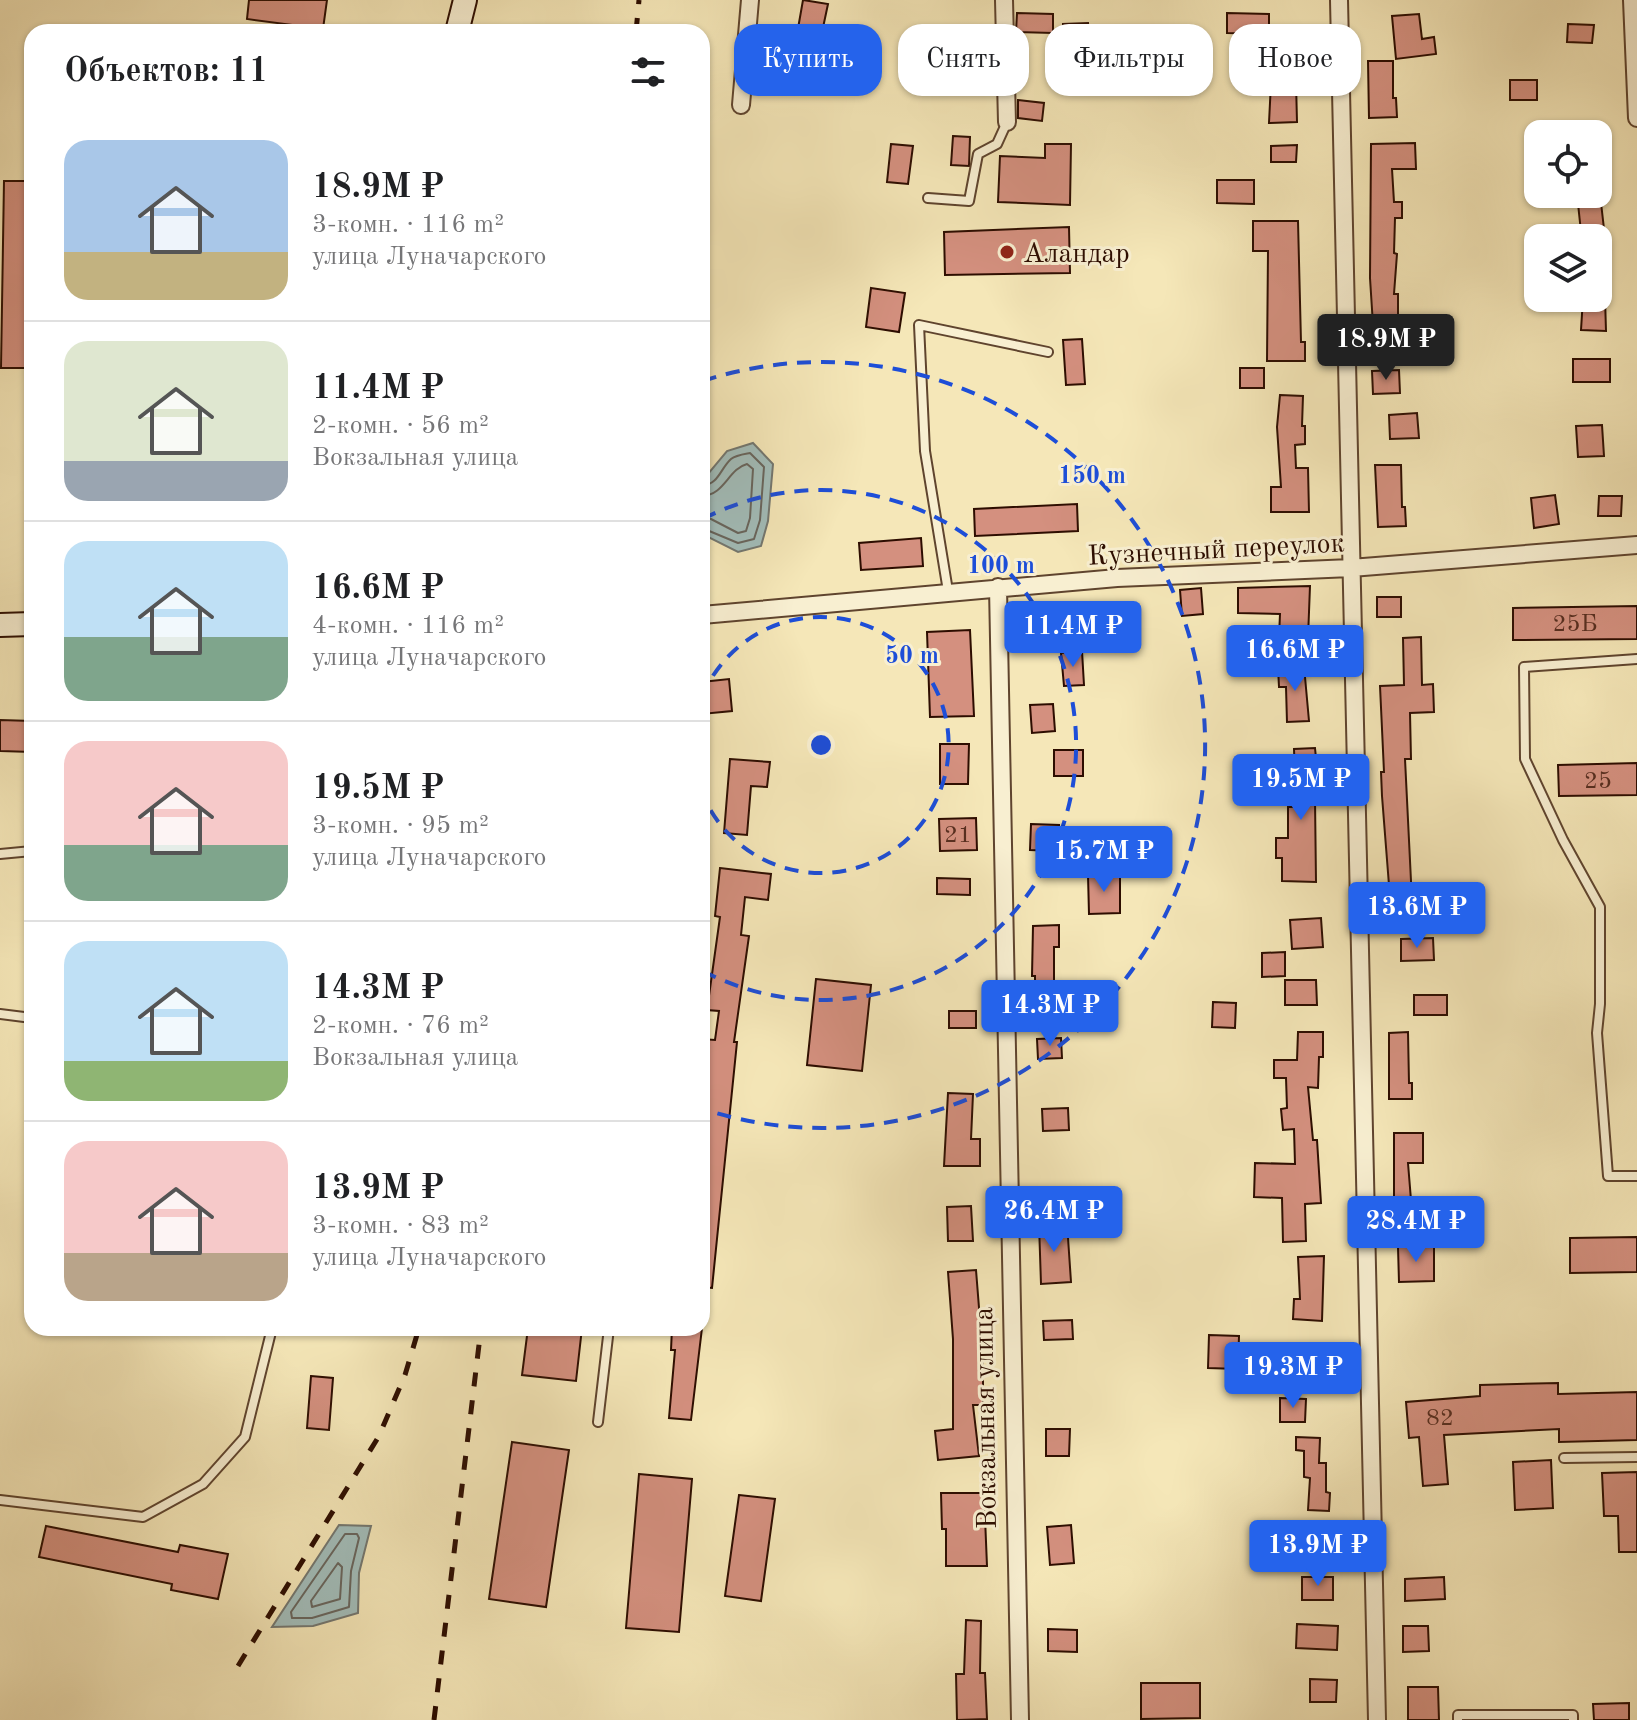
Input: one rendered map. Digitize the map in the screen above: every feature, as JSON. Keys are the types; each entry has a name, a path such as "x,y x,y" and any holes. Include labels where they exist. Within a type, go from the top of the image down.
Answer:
{"street":[{"path":"459,24 465,0"},
{"path":"741,105 750,0"},
{"path":"1004,0 1007,122"},
{"path":"1339,0 1377,1720"},
{"path":"1632,0 1637,118"},
{"name":"Кузнечный переулок","path":"710,614 1117,578 1351,568 1637,545"},
{"name":"Вокзальная улица","path":"998,587 1020,1720"},
{"path":"0,625 24,624"}],"lane":[{"path":"928,198 969,201 978,154 997,144 1007,122"},
{"path":"948,591 925,451 919,325 1048,352"},
{"path":"1637,659 1524,667 1525,759 1563,840 1600,907 1597,1033 1608,1176 1637,1176"},
{"path":"0,854 24,852"},
{"path":"0,1014 24,1017"},
{"path":"0,1500 143,1517 203,1484 245,1437 270,1336"},
{"path":"598,1422 608,1336"},
{"path":"1564,1458 1637,1457"},
{"path":"1458,1720 1458,1715 1573,1715 1573,1720"}],"water":[{"path":"753,443 773,464 768,521 761,546 738,552 710,538 710,471 727,451"},
{"path":"339,1525 371,1526 359,1573 358,1613 313,1626 272,1627"}],"building":[{"path":"249,0 327,0 324,24 285,24 247,19"},
{"path":"803,0 828,4 824,24 799,24"},
{"path":"1017,13 1053,14 1053,24 1045,24 1045,33 1029,32 1029,24 1016,24"},
{"path":"1227,13 1269,14 1269,24 1229,24 1227,33"},
{"path":"1419,14 1422,39 1434,37 1436,54 1396,59 1392,16"},
{"path":"1568,24 1594,25 1592,43 1567,42"},
{"path":"1368,61 1393,61 1393,98 1396,98 1397,117 1369,118"},
{"path":"1510,80 1537,80 1537,100 1510,100"},
{"path":"1270,96 1296,96 1297,122 1269,123"},
{"path":"1018,100 1044,103 1042,121 1018,118"},
{"path":"953,136 970,137 969,166 951,165"},
{"path":"1415,143 1416,169 1392,169 1394,202 1402,202 1402,218 1395,218 1394,253 1397,254 1394,294 1398,294 1398,325 1373,325 1370,278 1371,144"},
{"path":"891,144 913,146 908,184 887,182"},
{"path":"1045,144 1071,144 1070,205 998,202 1000,156 1045,158"},
{"path":"1297,145 1296,162 1271,162 1271,146"},
{"path":"1217,180 1254,180 1254,204 1217,203"},
{"path":"4,181 24,181 24,368 1,368"},
{"path":"1578,208 1602,208 1603,224 1580,224"},
{"path":"1253,221 1298,221 1301,342 1305,342 1305,361 1267,361 1268,251 1253,251"},
{"name":"Аландар","path":"1069,227 1070,273 945,275 944,232"},
{"path":"871,288 905,293 899,332 866,327"},
{"path":"1582,312 1605,312 1606,331 1581,330"},
{"path":"1082,339 1085,384 1066,385 1063,340"},
{"path":"1573,359 1610,359 1610,382 1573,382"},
{"path":"1240,368 1264,368 1264,388 1240,388"},
{"path":"1399,370 1400,393 1373,394 1372,371"},
{"path":"1280,395 1303,396 1305,444 1295,445 1296,468 1308,468 1309,512 1271,512 1271,487 1281,487 1277,427"},
{"path":"1417,413 1419,438 1390,439 1389,415"},
{"path":"1602,425 1604,456 1578,457 1576,426"},
{"path":"1375,465 1401,465 1402,507 1405,507 1406,526 1378,527"},
{"path":"1555,495 1559,524 1534,528 1531,498"},
{"path":"1599,496 1622,496 1621,516 1598,516"},
{"path":"1077,504 1078,531 975,536 974,509"},
{"path":"921,538 923,566 861,570 859,543"},
{"path":"1310,586 1308,638 1279,637 1280,614 1238,613 1238,588"},
{"path":"1201,588 1203,614 1182,616 1180,590"},
{"path":"1377,597 1401,597 1401,617 1377,617"},
{"path":"1050,602 1052,627 1024,629 1022,603"},
{"path":"1637,606 1637,639 1513,640 1513,608"},
{"path":"970,630 974,716 930,717 927,632"},
{"path":"1421,637 1422,685 1433,684 1434,712 1410,713 1411,759 1405,759 1410,917 1385,916 1386,898 1390,898 1382,796 1381,772 1384,772 1380,686 1404,685 1403,638"},
{"path":"1082,651 1084,685 1064,686 1061,653"},
{"path":"1304,666 1309,721 1287,722 1286,687 1279,687 1278,667"},
{"path":"729,679 732,711 710,713 710,681"},
{"path":"1053,704 1055,731 1032,733 1030,705"},
{"path":"0,720 24,721 24,752 0,751"},
{"path":"940,744 969,744 968,784 940,784"},
{"path":"1315,748 1320,799 1315,799 1316,882 1282,881 1282,858 1276,858 1276,838 1288,838 1288,807 1296,807 1294,749"},
{"path":"1054,750 1083,750 1083,776 1054,776"},
{"path":"730,759 770,762 767,787 751,786 747,835 724,833"},
{"path":"1637,763 1637,795 1559,796 1558,765"},
{"path":"976,818 977,850 940,851 939,819"},
{"path":"1031,824 1059,825 1058,851 1030,850"},
{"path":"720,868 771,874 768,900 745,897 741,935 749,936 734,1042 737,1042 712,1288 710,1040 715,1040 719,1011 710,1010 710,989 720,917 715,916"},
{"path":"1088,875 1120,875 1120,913 1089,914"},
{"path":"937,878 970,879 970,895 937,894"},
{"path":"1321,918 1323,947 1292,949 1290,920"},
{"path":"1059,925 1059,947 1054,947 1054,987 1064,986 1065,1009 1035,1009 1033,926"},
{"path":"1433,938 1434,960 1401,961 1401,939"},
{"path":"1285,952 1285,976 1262,977 1262,953"},
{"path":"816,979 871,985 862,1071 807,1065"},
{"path":"1285,980 1316,980 1317,1005 1285,1005"},
{"path":"1414,995 1447,995 1447,1015 1414,1015"},
{"path":"1213,1002 1236,1003 1235,1028 1212,1027"},
{"path":"949,1011 976,1011 976,1028 949,1028"},
{"path":"1298,1032 1323,1032 1318,1088 1308,1087 1313,1140 1317,1140 1321,1203 1305,1204 1306,1241 1283,1242 1282,1198 1254,1197 1255,1163 1295,1164 1294,1129 1283,1130 1281,1109 1287,1108 1286,1078 1274,1078 1274,1060 1297,1060"},
{"path":"1408,1032 1412,1099 1389,1099 1389,1033"},
{"path":"1061,1038 1062,1058 1038,1059 1037,1039"},
{"path":"948,1093 973,1094 971,1139 980,1139 980,1166 944,1166"},
{"path":"1068,1108 1069,1130 1043,1131 1042,1109"},
{"path":"1394,1133 1423,1133 1423,1163 1408,1163 1411,1200 1394,1201"},
{"path":"971,1206 973,1241 948,1241 947,1207"},
{"path":"1067,1223 1071,1282 1041,1284 1039,1224"},
{"path":"1637,1237 1637,1272 1570,1273 1570,1238"},
{"path":"1434,1246 1434,1281 1399,1282 1398,1247"},
{"path":"1324,1256 1322,1321 1293,1319 1294,1299 1300,1299 1298,1257"},
{"path":"976,1270 983,1358 983,1405 973,1405 979,1456 938,1460 935,1431 953,1429 953,1339 948,1272"},
{"path":"1072,1320 1073,1339 1044,1340 1043,1321"},
{"path":"1209,1335 1239,1336 1238,1369 1208,1368"},
{"path":"527,1336 581,1336 576,1381 522,1375"},
{"path":"672,1336 701,1336 691,1420 669,1418 675,1350 671,1350"},
{"path":"1300,1364 1326,1366 1325,1382 1299,1380"},
{"path":"311,1376 333,1378 329,1430 307,1428"},
{"path":"1558,1383 1558,1394 1637,1392 1637,1440 1559,1442 1559,1429 1444,1435 1448,1484 1423,1486 1419,1437 1409,1438 1406,1402 1480,1396 1480,1385"},
{"path":"1280,1398 1306,1399 1305,1422 1280,1422"},
{"path":"1046,1429 1070,1429 1069,1456 1046,1456"},
{"path":"1296,1437 1320,1438 1319,1463 1326,1463 1329,1511 1308,1510 1310,1478 1304,1477 1304,1451 1296,1450"},
{"path":"512,1442 569,1450 546,1607 489,1599"},
{"path":"1551,1460 1553,1508 1515,1510 1513,1462"},
{"path":"1637,1472 1637,1552 1619,1552 1618,1516 1604,1516 1602,1473"},
{"path":"639,1474 692,1479 679,1632 626,1628"},
{"path":"941,1493 984,1493 987,1566 946,1566 946,1529 942,1529"},
{"path":"739,1495 775,1499 761,1601 725,1596"},
{"path":"1071,1525 1074,1563 1050,1565 1047,1527"},
{"path":"46,1526 178,1552 180,1545 228,1554 218,1599 171,1590 172,1584 39,1557"},
{"path":"1302,1577 1333,1577 1333,1600 1302,1600"},
{"path":"1444,1577 1445,1599 1405,1601 1405,1579"},
{"path":"966,1620 981,1621 980,1673 985,1673 987,1719 957,1720 956,1674 964,1674"},
{"path":"1297,1624 1338,1626 1337,1650 1296,1648"},
{"path":"1403,1626 1428,1626 1429,1651 1403,1652"},
{"path":"1048,1629 1077,1630 1077,1652 1048,1651"},
{"path":"1310,1679 1337,1680 1336,1702 1310,1702"},
{"path":"1141,1683 1200,1683 1200,1718 1141,1719"},
{"path":"1408,1687 1438,1687 1439,1720 1408,1720"},
{"path":"1629,1703 1629,1720 1594,1720 1593,1704"}],"railway":[{"path":"637,24 639,0"},
{"path":"238,1666 379,1436 405,1375 417,1336"},
{"path":"434,1720 480,1336"}],"place":[{"name":"Аландар","path":"1007,252"}]}
